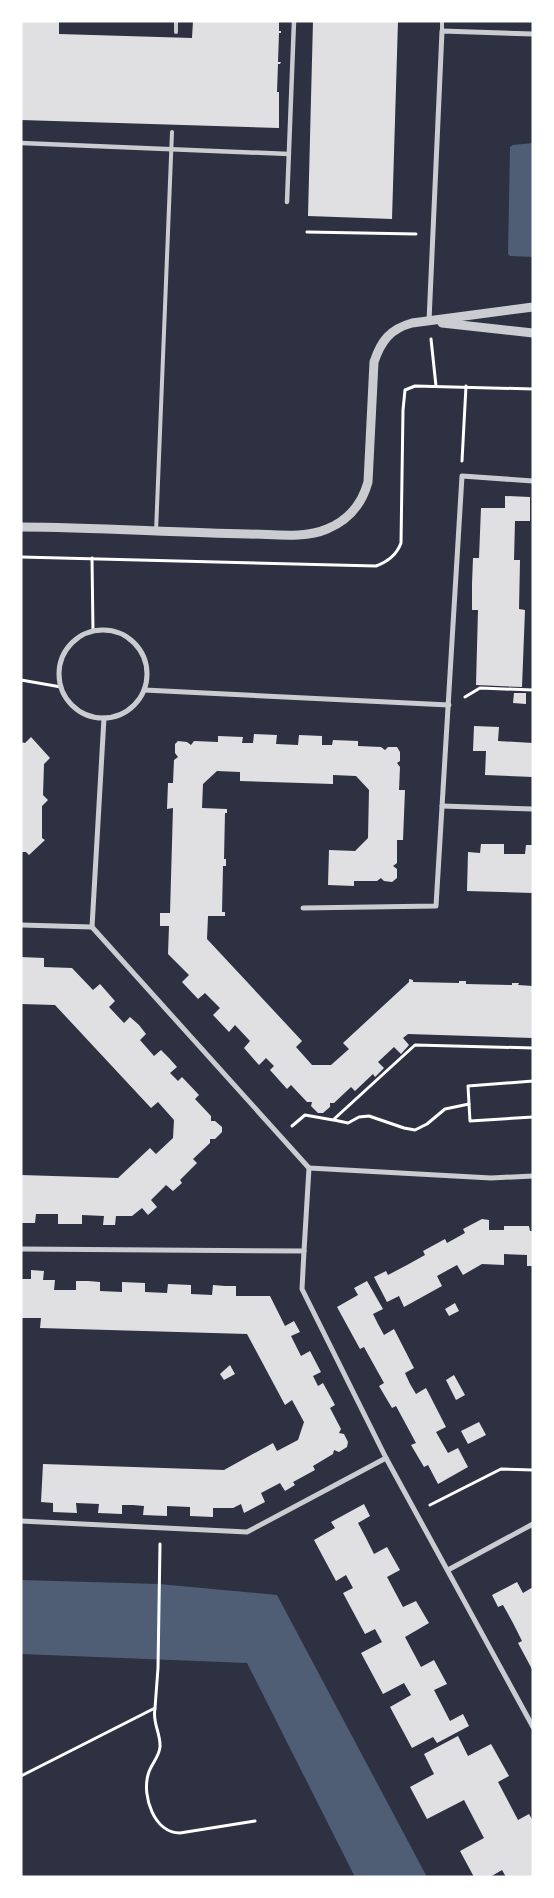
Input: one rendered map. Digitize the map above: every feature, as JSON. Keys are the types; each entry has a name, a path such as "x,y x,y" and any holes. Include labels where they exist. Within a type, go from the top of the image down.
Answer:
{"street":[{"path":"287,202 294,21"},
{"path":"429,322 442,31 533,34"},
{"path":"21,143 289,154"},
{"path":"21,527 156,532 305,534 328,529 353,512 364,496 368,482 374,362 378,349 386,336 412,323 533,307"},
{"path":"429,322 533,333"},
{"path":"303,908 436,906 462,476 533,480"},
{"path":"106,630 120,633 131,640 140,650 146,663 147,676 144,690 137,701 128,710 104,718 90,716 78,710 68,700 61,687 59,673 62,659 69,646 80,636 92,631 106,630"},
{"path":"144,690 449,705"},
{"path":"104,718 92,927 309,1168 302,1290 386,1458 533,1727"},
{"path":"442,806 533,809"},
{"path":"21,925 92,927"},
{"path":"309,1168 491,1178 533,1176"},
{"path":"21,1249 304,1251"},
{"path":"21,1521 247,1532 386,1458"},
{"path":"448,1570 533,1524"}],"lane":[{"path":"176,21 176,32"},
{"path":"442,21 442,31"},
{"path":"156,532 172,132"}],"path":[{"path":"307,232 434,235"},
{"path":"429,322 436,386"},
{"path":"462,476 466,386"},
{"path":"21,557 92,558 92,631"},
{"path":"21,680 61,687"},
{"path":"449,705 480,688 533,690"},
{"path":"333,1120 415,1046 533,1048"},
{"path":"533,1082 468,1086 470,1121 533,1117"},
{"path":"281,1136 305,1115 348,1123 363,1116 369,1116 415,1130 428,1124 445,1109 469,1104"},
{"path":"416,1512 501,1469 533,1470"},
{"path":"161,1529 158,1668 154,1719 158,1727 160,1746 157,1757 148,1774 146,1790 151,1809 163,1826 173,1833 255,1821"},
{"path":"21,1776 155,1708"}],"water":[{"path":"533,143 533,257 510,256 508,254 510,147"},
{"path":"21,1580 159,1584 277,1595 427,1877 355,1877 247,1663 21,1654"}],"building":[{"path":"21,21 59,21 59,34 192,38 193,21 279,21 279,31 281,33 279,33 278,62 281,62 278,64 277,92 279,92 279,128 21,120"},
{"path":"313,21 398,21 392,219 308,216"},
{"path":"505,496 530,497 530,521 515,521 514,560 520,560 519,609 525,610 522,687 476,685 478,610 472,610 473,558 479,558 481,508 505,508"},
{"path":"514,693 526,693 526,704 513,703"},
{"path":"474,726 499,727 498,741 533,743 533,777 485,775 486,751 473,751"},
{"path":"254,734 277,735 276,744 298,745 299,735 322,736 322,745 332,745 333,740 358,741 358,746 381,747 385,750 388,747 397,747 400,752 400,761 397,763 400,767 399,790 405,790 403,840 397,840 397,863 393,866 397,869 397,878 392,882 384,881 381,878 377,881 354,881 354,886 328,885 329,850 355,851 368,838 369,790 356,776 333,775 333,784 240,781 240,772 217,771 203,784 202,808 227,809 227,813 225,813 224,859 226,859 226,866 223,866 222,912 225,912 225,916 208,916 207,939 302,1041 296,1047 312,1065 331,1065 349,1049 343,1043 409,982 409,979 413,980 413,982 459,983 459,981 466,981 466,984 512,985 512,983 519,983 518,985 533,986 533,1038 408,1034 403,1038 409,1045 401,1054 394,1047 378,1062 384,1068 375,1077 373,1074 355,1091 351,1087 334,1103 330,1103 330,1107 323,1113 318,1113 311,1106 312,1102 307,1102 291,1085 287,1089 270,1070 274,1066 266,1058 259,1065 244,1048 250,1041 235,1025 229,1032 213,1015 220,1008 205,993 198,999 182,982 189,975 168,954 169,926 160,926 160,913 170,913 173,808 167,809 168,783 173,783 174,760 178,757 175,753 175,744 178,741 187,742 191,745 194,741 218,742 218,736 243,737 242,743 253,743"},
{"path":"31,737 50,758 44,764 43,795 48,800 42,806 42,838 45,840 29,855 26,852 21,852 21,742 25,743"},
{"path":"481,844 504,844 504,854 525,854 526,845 533,845 533,893 467,891 468,852 480,853"},
{"path":"21,957 44,958 44,967 72,968 93,990 100,984 115,1001 109,1007 124,1023 130,1017 139,1025 146,1034 140,1040 154,1056 161,1050 169,1058 177,1067 170,1073 178,1081 182,1077 199,1095 195,1099 211,1116 211,1121 215,1121 222,1127 222,1132 215,1139 210,1139 210,1143 193,1159 197,1163 180,1180 182,1183 173,1191 166,1185 151,1200 157,1207 148,1215 142,1208 132,1216 116,1216 115,1225 103,1225 104,1216 82,1215 82,1224 58,1224 58,1214 36,1214 35,1223 21,1223 21,1175 118,1178 150,1148 156,1154 173,1138 174,1120 158,1102 151,1108 55,1005 21,1004"},
{"path":"482,1219 489,1220 489,1230 504,1230 504,1226 529,1226 530,1231 533,1231 533,1266 527,1266 527,1255 504,1254 504,1265 482,1264 463,1275 457,1265 437,1276 442,1286 404,1307 399,1296 387,1302 374,1277 386,1271 388,1275 407,1265 425,1255 423,1251 445,1239 447,1243 465,1233 463,1229"},
{"path":"31,1270 44,1271 43,1280 55,1280 54,1290 76,1290 76,1281 88,1281 100,1282 100,1291 122,1292 122,1282 145,1283 145,1292 167,1293 168,1284 191,1285 191,1294 212,1295 213,1285 236,1286 236,1296 270,1296 285,1326 294,1321 300,1332 291,1336 301,1356 310,1351 321,1372 313,1376 318,1386 323,1383 335,1405 330,1408 341,1429 339,1433 344,1434 348,1442 347,1447 339,1452 334,1450 333,1454 313,1466 315,1470 293,1482 295,1485 285,1491 280,1483 261,1493 265,1502 244,1513 241,1504 233,1508 213,1508 213,1517 190,1516 190,1507 167,1506 167,1516 143,1515 144,1506 133,1505 122,1505 122,1514 98,1513 99,1504 76,1503 77,1513 53,1512 53,1503 41,1502 43,1464 224,1470 273,1443 277,1451 298,1440 304,1422 292,1400 285,1405 247,1334 40,1328 41,1318 21,1318 21,1279 31,1279"},
{"path":"367,1281 383,1309 373,1314 378,1324 384,1335 394,1329 414,1368 405,1373 410,1384 416,1394 426,1388 446,1427 436,1432 448,1453 458,1448 468,1467 438,1484 428,1465 424,1467 411,1445 416,1443 396,1406 392,1408 379,1386 384,1383 364,1347 360,1349 337,1307 358,1295 354,1288"},
{"path":"455,1303 459,1311 449,1316 445,1309"},
{"path":"230,1365 235,1374 224,1380 220,1374"},
{"path":"454,1375 465,1395 456,1400 446,1380"},
{"path":"479,1422 486,1435 468,1444 461,1431"},
{"path":"364,1504 370,1516 358,1523 374,1554 387,1547 400,1570 387,1577 403,1607 416,1601 429,1623 405,1637 421,1667 434,1660 447,1684 434,1690 450,1721 463,1714 469,1726 437,1743 433,1737 412,1748 390,1707 411,1695 404,1683 383,1694 361,1653 382,1642 375,1629 365,1634 343,1593 353,1588 346,1575 336,1581 314,1540 335,1528 331,1522"},
{"path":"517,1582 523,1593 533,1587 533,1671 518,1643 522,1641 513,1623 503,1605 498,1607 492,1595"},
{"path":"458,1736 468,1756 491,1744 509,1776 498,1782 518,1820 529,1814 533,1821 533,1877 506,1877 502,1870 490,1877 474,1877 460,1851 484,1838 464,1800 427,1819 410,1787 434,1774 424,1754"}]}
